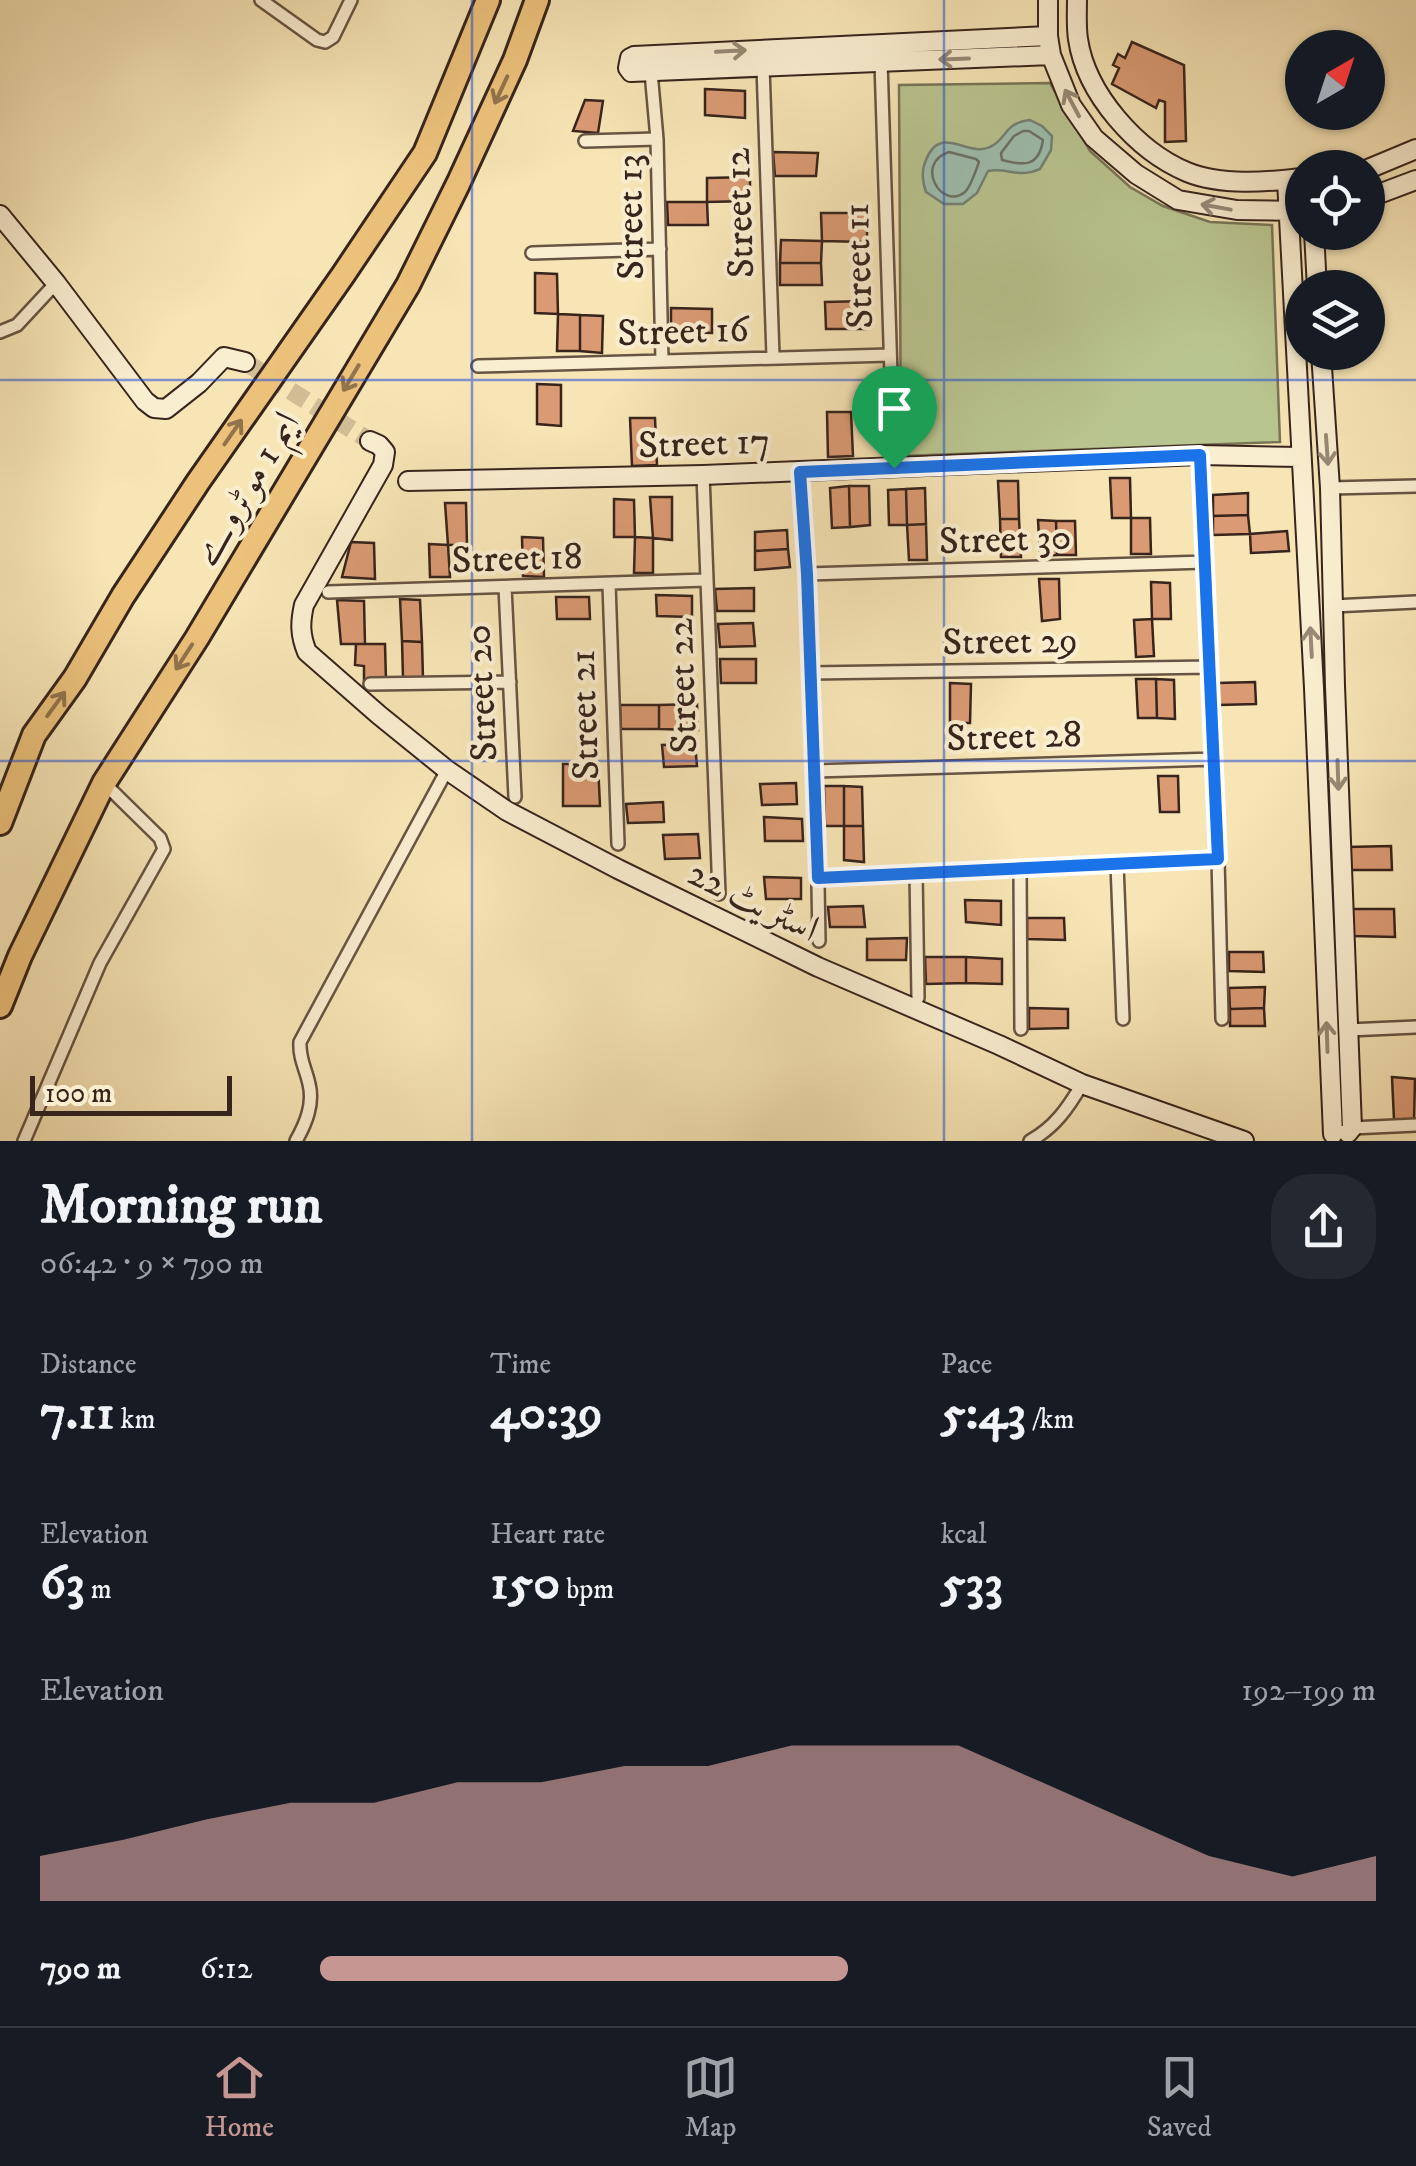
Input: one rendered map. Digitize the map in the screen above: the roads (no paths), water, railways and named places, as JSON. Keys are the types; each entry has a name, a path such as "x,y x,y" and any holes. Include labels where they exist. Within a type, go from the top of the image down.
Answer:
{"highway":[{"name":"ایم 1 موٹروے","path":"0,823 34,735 75,678 198,482 425,153 488,0"},
{"name":"ایم 1 موٹروے","path":"0,1006 20,956 104,784 197,638 408,285 515,60 537,0"}],"street":[{"path":"261,0 325,42 333,37 351,0"},
{"path":"1048,0 1050,46 1071,105 1094,138 1114,156 1178,200 1237,210 1285,212"},
{"path":"1076,0 1078,40 1092,81 1115,117 1148,149 1188,173 1234,180 1285,179"},
{"path":"1050,46 880,62 650,72 631,72 628,68 634,56 1050,46"},
{"name":"Street 11","path":"880,62 894,468"},
{"name":"Street 12","path":"763,67 773,356"},
{"name":"Street 13","path":"650,72 657,138 662,361"},
{"path":"1114,156 1132,133"},
{"path":"585,141 657,138"},
{"path":"1385,162 1416,148"},
{"path":"1385,192 1416,180"},
{"path":"0,214 154,408 166,409 175,403 224,357 245,362"},
{"path":"532,253 660,249"},
{"path":"1297,250 1300,457 1344,1132"},
{"path":"0,332 17,325 32,312 56,283"},
{"name":"Street 16","path":"478,366 890,354"},
{"path":"1322,370 1330,488 1348,1030 1344,1132"},
{"name":"اسٹریٹ 22","path":"370,441 385,452 383,464 304,605 300,622 307,652 448,770 507,811 818,967 1082,1084 1244,1141"},
{"path":"1200,455 1222,1019"},
{"name":"Street 17","path":"408,481 800,472 1200,455 1300,457"},
{"path":"800,472 819,941"},
{"name":"Street 22","path":"703,475 719,894"},
{"path":"1330,488 1416,486"},
{"name":"Street 30","path":"807,574 1205,562"},
{"name":"Street 18","path":"328,592 707,580"},
{"name":"Street 21","path":"609,584 618,844"},
{"name":"Street 20","path":"505,587 514,797"},
{"path":"1333,606 1416,602"},
{"name":"Street 29","path":"810,674 1210,667"},
{"path":"370,684 510,682"},
{"path":"1314,688 1335,686"},
{"name":"Street 28","path":"815,771 1214,758"},
{"path":"296,1141 311,1099 299,1054 300,1042 448,770"},
{"path":"24,1141 100,964 164,849 160,838 104,784"},
{"path":"818,878 1218,859"},
{"path":"1117,864 1124,1019"},
{"path":"1020,869 1021,1029"},
{"path":"916,872 918,998"},
{"path":"1348,1030 1416,1027"},
{"path":"1030,1141 1065,1113 1082,1084"},
{"path":"1344,1132 1416,1126"}],"water":[{"path":"1030,120 1052,136 1051,150 1040,169 1026,173 988,171 977,193 963,204 944,204 926,192 923,168 932,149 939,144 990,147 1015,124"}],"tunnel":[{"path":"245,362 370,441"}]}
